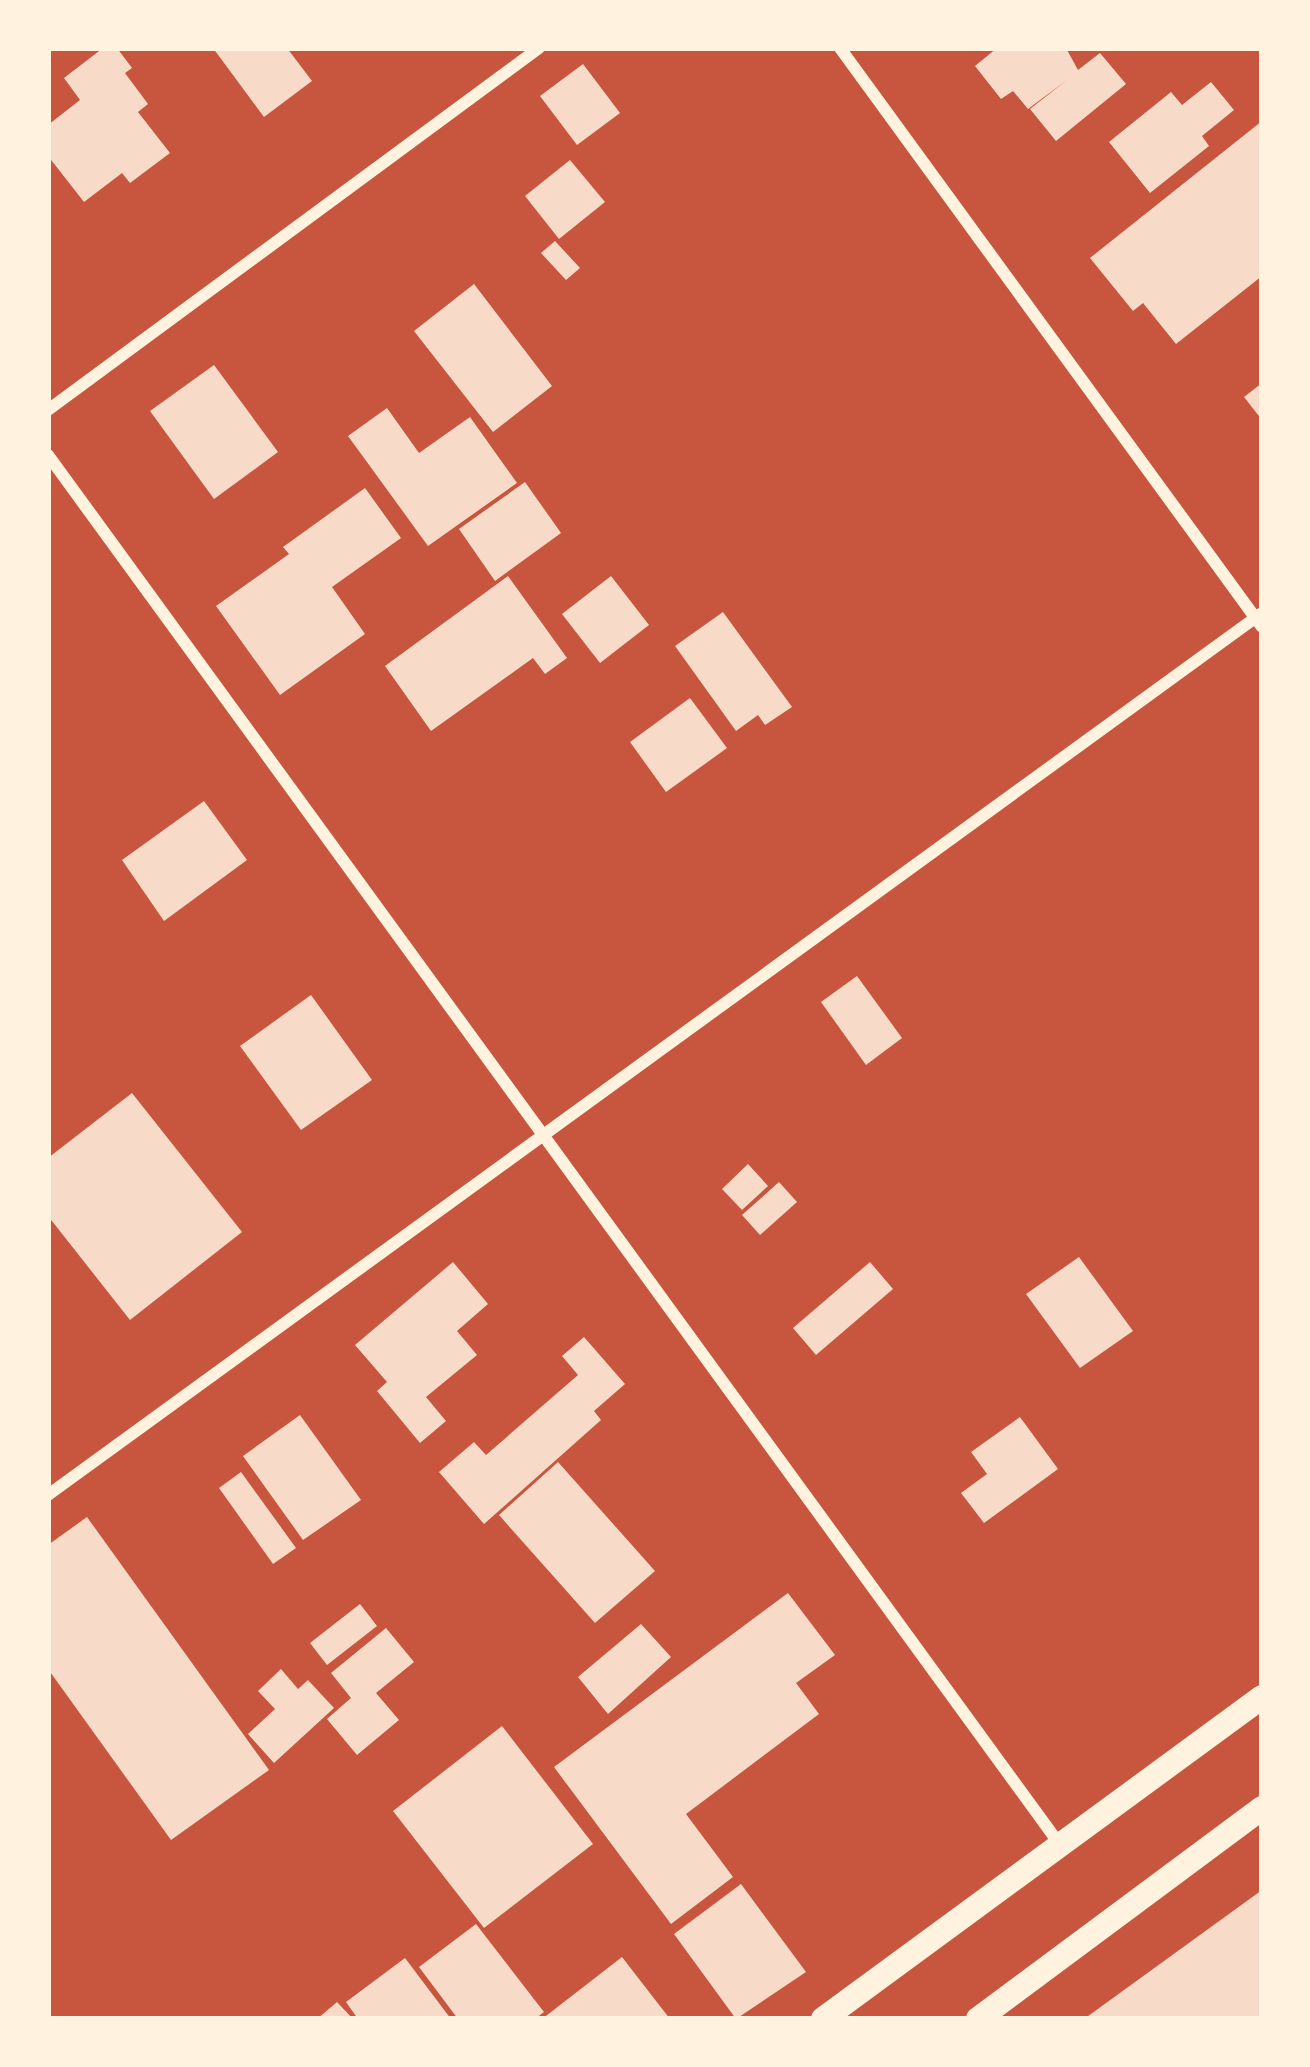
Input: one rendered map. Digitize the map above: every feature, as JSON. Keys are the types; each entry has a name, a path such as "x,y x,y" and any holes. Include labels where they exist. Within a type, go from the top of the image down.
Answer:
{"main road":[{"path":"823,2019 1262,1697"},
{"path":"978,2019 1262,1808"}],"street":[{"path":"48,410 539,48"},
{"path":"48,1495 1260,619 840,48"},
{"path":"48,455 1060,1845"}],"building":[{"path":"103,48 117,48 132,68 125,73 148,104 138,112 170,153 130,183 122,173 84,202 48,156 48,125 80,100 64,78"},
{"path":"213,48 287,48 312,81 264,117"},
{"path":"997,48 1066,48 1078,70 1100,53 1126,84 1056,141 1030,109 1067,80 1028,109 1013,91 1001,99 975,66"},
{"path":"583,64 620,113 577,145 540,96"},
{"path":"1211,82 1234,110 1202,136 1209,146 1150,193 1109,142 1171,92 1182,105"},
{"path":"1262,121 1262,276 1176,344 1143,303 1133,311 1090,258"},
{"path":"570,160 605,202 559,239 525,196"},
{"path":"555,241 580,268 566,280 541,253"},
{"path":"474,284 552,386 493,432 414,331"},
{"path":"214,365 278,452 214,499 150,411"},
{"path":"1262,383 1262,420 1244,397"},
{"path":"387,408 419,453 470,417 517,483 428,546 348,436"},
{"path":"525,482 561,533 495,581 459,529"},
{"path":"365,488 401,538 332,587 365,634 280,695 216,606 289,554 283,547"},
{"path":"508,576 567,658 545,674 533,658 431,731 385,666"},
{"path":"611,576 649,625 600,663 562,614"},
{"path":"723,612 792,707 765,725 758,715 736,731 675,646"},
{"path":"690,698 727,748 666,792 630,742"},
{"path":"204,801 247,860 164,921 122,860"},
{"path":"857,976 902,1038 866,1065 821,1002"},
{"path":"311,995 372,1080 301,1130 240,1046"},
{"path":"132,1093 242,1232 130,1320 48,1216 48,1158"},
{"path":"748,1164 768,1186 742,1210 722,1189"},
{"path":"779,1182 797,1202 760,1235 742,1215"},
{"path":"1079,1257 1133,1331 1080,1368 1026,1294"},
{"path":"453,1262 488,1304 457,1331 477,1355 426,1397 446,1421 420,1443 377,1391 387,1382 355,1345"},
{"path":"870,1262 893,1289 816,1355 793,1328"},
{"path":"584,1337 625,1384 594,1411 601,1420 484,1524 439,1472 474,1442 486,1455 578,1375 562,1356"},
{"path":"300,1415 361,1500 303,1540 243,1456"},
{"path":"1020,1417 1058,1469 984,1523 961,1493 987,1474 971,1452"},
{"path":"558,1462 655,1571 595,1623 499,1515"},
{"path":"241,1472 296,1548 273,1564 219,1488"},
{"path":"87,1517 269,1770 171,1840 48,1669 48,1545"},
{"path":"788,1593 835,1655 796,1683 819,1714 686,1814 733,1877 671,1924 554,1767"},
{"path":"360,1604 377,1626 327,1665 310,1643"},
{"path":"641,1624 671,1657 608,1714 578,1677"},
{"path":"386,1628 414,1662 376,1693 399,1720 357,1755 327,1719 351,1698 331,1673"},
{"path":"281,1669 298,1689 308,1680 334,1708 274,1763 248,1734 275,1709 258,1691"},
{"path":"502,1726 593,1844 484,1928 393,1811"},
{"path":"741,1884 806,1972 736,2019 674,1934"},
{"path":"1262,1890 1262,2019 1084,2019"},
{"path":"476,1924 544,2012 535,2019 458,2019 419,1967"},
{"path":"622,1957 670,2019 542,2019"},
{"path":"405,1958 451,2019 358,2019 346,2002"},
{"path":"337,2002 353,2019 317,2019"}]}
